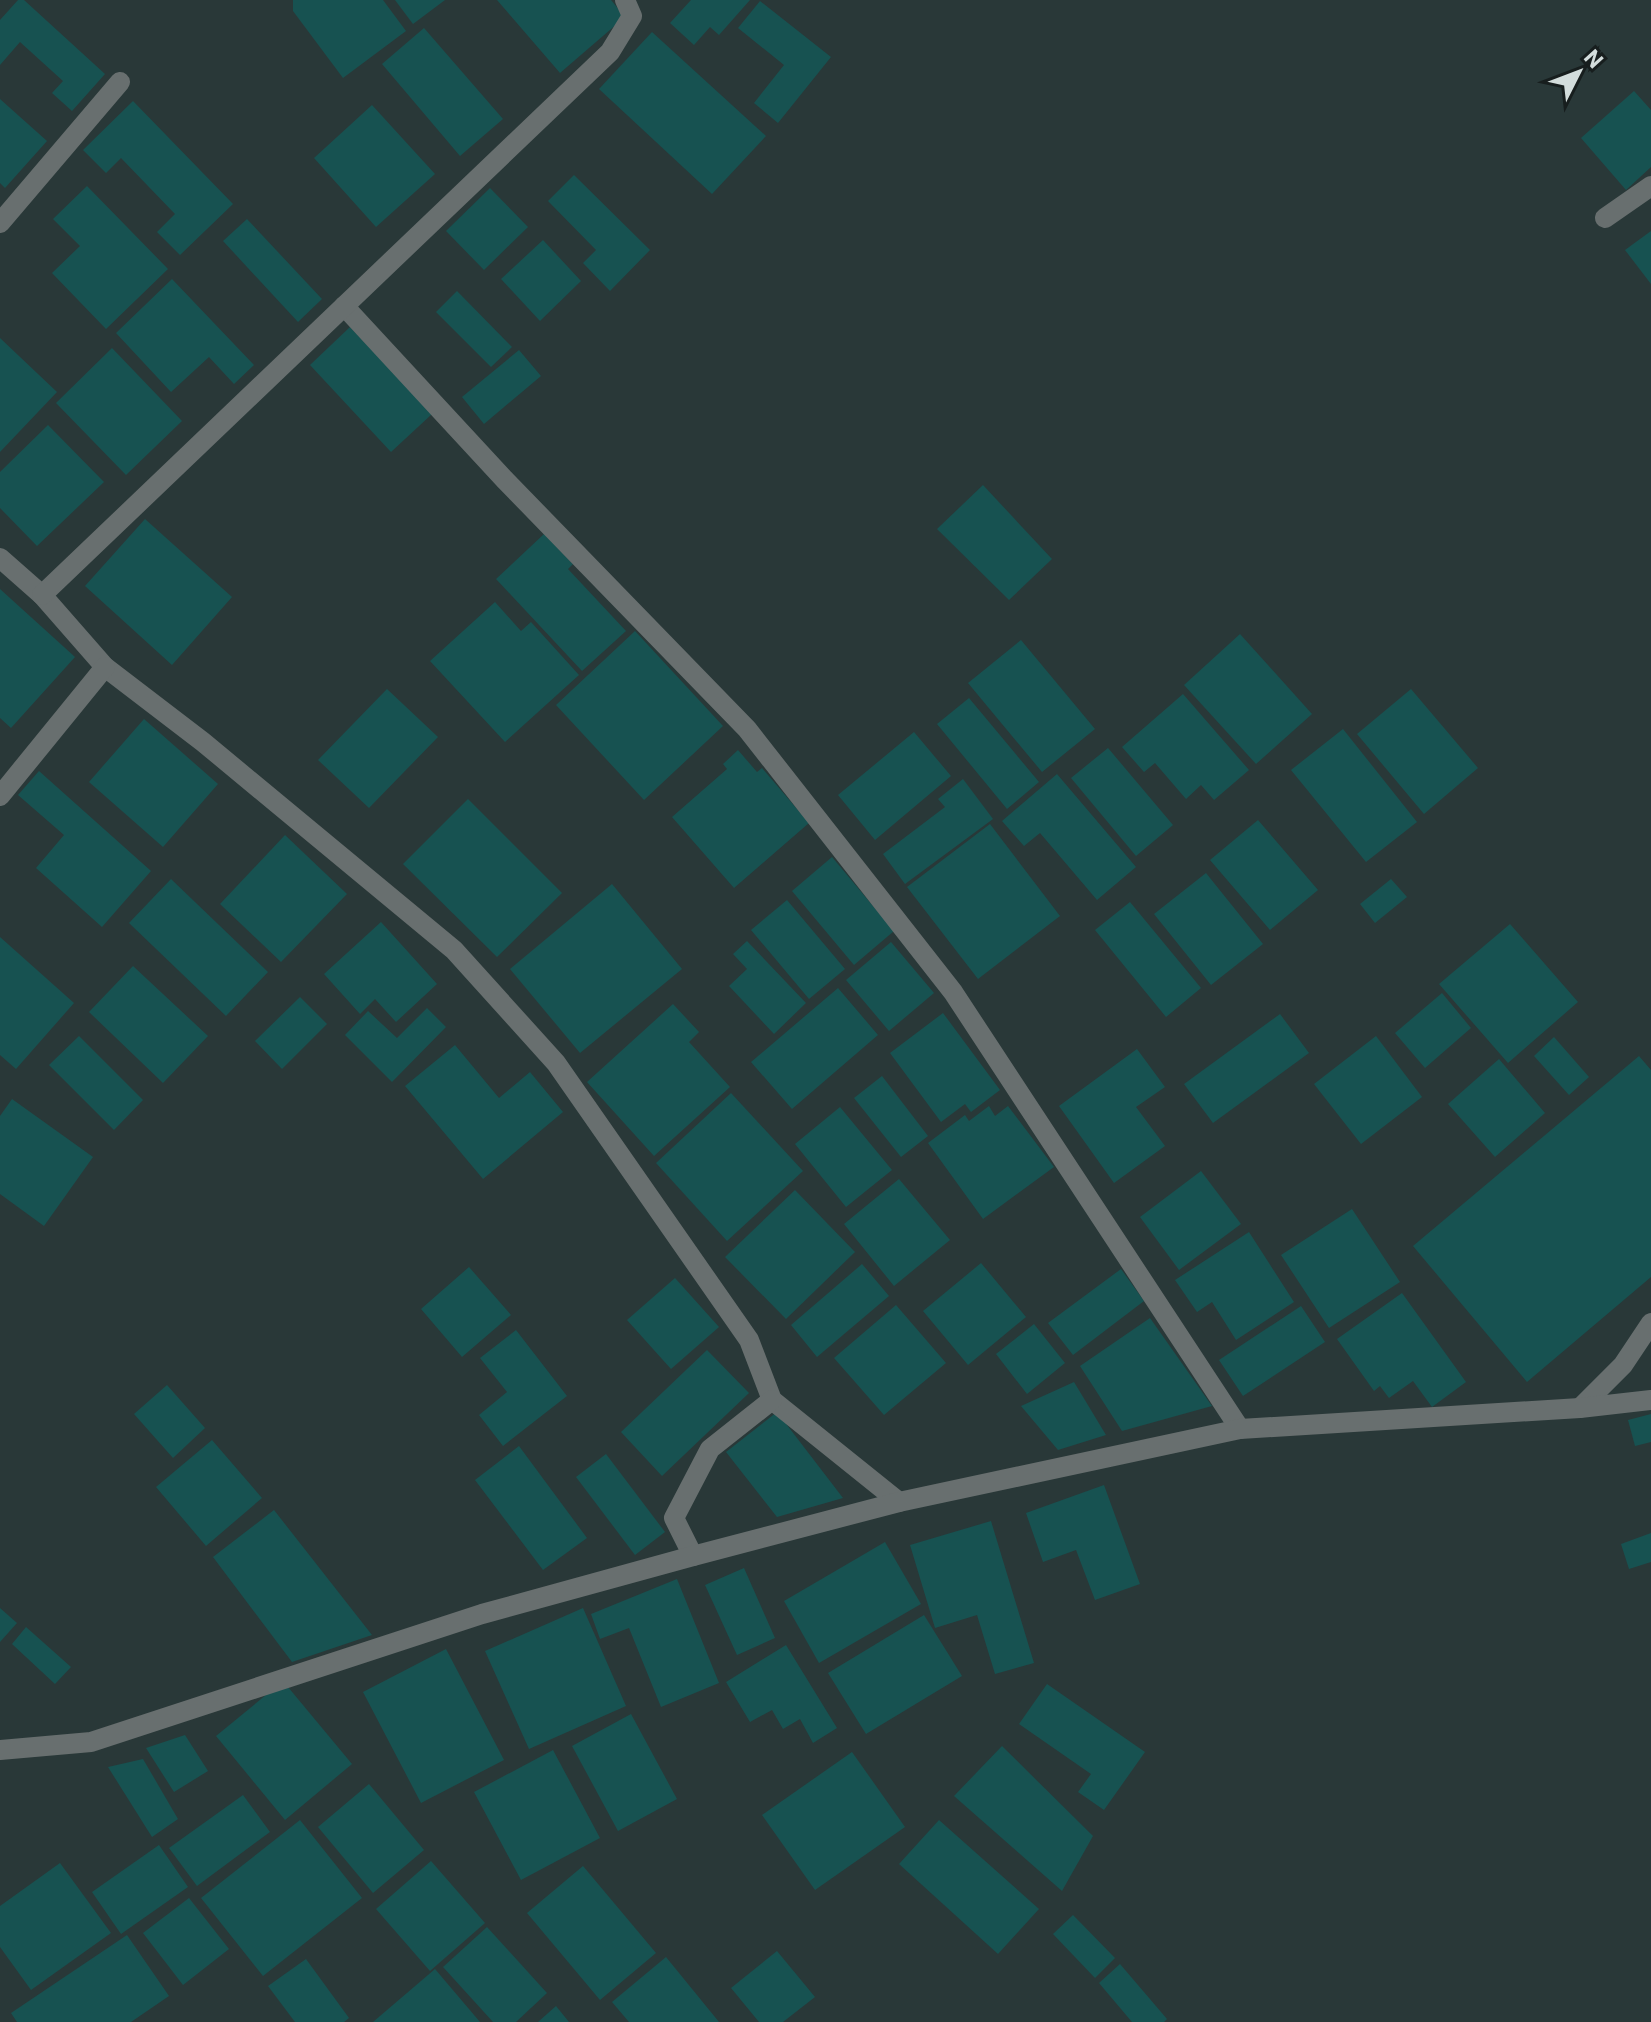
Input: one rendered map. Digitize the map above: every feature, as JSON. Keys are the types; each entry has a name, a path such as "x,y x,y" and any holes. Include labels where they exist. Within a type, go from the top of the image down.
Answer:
{"street":[{"path":"42,595 610,52 632,16 625,0"},
{"path":"0,223 120,82"},
{"path":"1605,218 1651,186"},
{"path":"344,306 504,479 747,729 953,992 1240,1429"},
{"path":"0,558 42,595 105,667 215,752 454,950 556,1063 749,1340 772,1400 899,1502"},
{"path":"0,796 105,667"},
{"path":"1580,1408 1623,1365 1651,1323"},
{"path":"693,1556 674,1518 710,1449 772,1400"},
{"path":"0,1750 91,1742 482,1614 693,1556 899,1502 1240,1429 1580,1408 1651,1400"}],"building":[{"path":"18,0 24,0 105,74 72,111 52,93 63,81 20,42 0,65 0,20"},
{"path":"293,0 383,0 406,31 343,78 293,11"},
{"path":"395,0 445,0 413,24"},
{"path":"497,0 611,0 625,17 560,73"},
{"path":"691,0 750,0 719,35 710,27 694,45 670,23"},
{"path":"760,1 831,57 778,123 754,103 784,65 738,28"},
{"path":"424,28 503,119 460,156 382,64"},
{"path":"652,32 766,136 712,194 599,89"},
{"path":"1634,91 1651,110 1651,167 1626,190 1581,138"},
{"path":"0,99 47,141 5,188 0,183"},
{"path":"133,101 233,204 180,255 157,232 175,214 121,158 106,173 83,150"},
{"path":"372,105 435,174 376,227 314,158"},
{"path":"574,175 650,250 610,291 583,263 596,250 548,201"},
{"path":"87,186 168,269 106,329 52,273 80,246 53,219"},
{"path":"490,188 528,227 484,270 446,231"},
{"path":"247,219 322,299 298,322 223,241"},
{"path":"1651,231 1651,284 1625,250"},
{"path":"543,240 581,281 540,321 501,279"},
{"path":"172,279 254,365 234,384 209,357 171,392 116,333"},
{"path":"457,291 512,347 491,367 436,312"},
{"path":"350,327 432,414 391,452 310,365"},
{"path":"0,338 57,392 0,452"},
{"path":"112,348 182,421 126,475 56,403"},
{"path":"519,350 541,376 484,424 462,397"},
{"path":"48,425 104,482 37,546 0,508 0,472"},
{"path":"983,485 1052,559 1009,600 937,529"},
{"path":"145,519 232,597 172,665 85,586"},
{"path":"544,534 573,564 568,569 626,631 582,671 496,579"},
{"path":"0,589 75,657 11,728 0,718"},
{"path":"495,602 521,631 531,622 579,675 505,742 430,661"},
{"path":"635,631 723,726 644,800 556,705"},
{"path":"1240,634 1312,714 1256,764 1184,685"},
{"path":"1021,640 1095,729 1042,772 968,683"},
{"path":"387,689 438,737 369,808 318,760"},
{"path":"1411,689 1478,768 1424,814 1357,734"},
{"path":"1183,694 1249,770 1214,800 1201,785 1186,799 1155,763 1144,772 1122,747"},
{"path":"969,698 1039,782 1007,809 937,724"},
{"path":"144,719 218,784 163,847 89,782"},
{"path":"1343,729 1417,822 1366,862 1291,770"},
{"path":"914,732 951,776 875,840 838,795"},
{"path":"1108,748 1173,825 1136,856 1071,778"},
{"path":"738,750 757,772 762,768 809,823 734,888 672,817 727,769 723,764"},
{"path":"39,771 151,871 102,927 36,868 64,835 18,795"},
{"path":"1057,774 1136,867 1097,900 1040,833 1024,846 1002,821"},
{"path":"963,779 993,819 905,884 883,854 945,807 938,799"},
{"path":"468,799 562,893 497,957 403,864"},
{"path":"1258,820 1318,890 1270,930 1210,860"},
{"path":"990,824 1060,916 978,979 907,887"},
{"path":"285,835 347,894 281,962 220,904"},
{"path":"832,857 894,931 854,965 792,891"},
{"path":"1206,873 1263,944 1211,985 1154,914"},
{"path":"171,879 268,972 226,1016 129,923"},
{"path":"1391,879 1407,897 1375,923 1360,904"},
{"path":"612,884 682,969 580,1053 510,969"},
{"path":"787,900 845,969 809,999 751,930"},
{"path":"1130,902 1201,988 1166,1017 1095,930"},
{"path":"381,922 437,984 396,1022 375,999 360,1014 324,974"},
{"path":"1510,924 1578,1002 1508,1063 1439,984"},
{"path":"0,937 74,1003 16,1069 0,1055"},
{"path":"747,941 806,1003 774,1034 729,986 747,969 733,954"},
{"path":"891,942 934,993 889,1031 846,980"},
{"path":"133,966 208,1036 163,1083 89,1012"},
{"path":"838,988 878,1035 792,1109 751,1062"},
{"path":"1442,993 1471,1028 1425,1068 1395,1033"},
{"path":"300,997 327,1024 282,1069 255,1041"},
{"path":"673,1004 699,1032 689,1042 730,1087 654,1156 587,1082"},
{"path":"427,1008 446,1027 392,1082 345,1035 368,1011 397,1038"},
{"path":"943,1013 1000,1090 971,1112 965,1104 941,1122 890,1053"},
{"path":"1280,1014 1309,1053 1213,1123 1184,1084"},
{"path":"79,1036 143,1100 114,1130 49,1065"},
{"path":"1376,1036 1422,1097 1361,1144 1314,1084"},
{"path":"1554,1037 1589,1077 1569,1095 1534,1056"},
{"path":"455,1045 499,1098 530,1072 563,1112 483,1179 405,1086"},
{"path":"1137,1049 1165,1087 1136,1107 1165,1146 1114,1183 1059,1106"},
{"path":"1639,1056 1651,1070 1651,1277 1527,1382 1413,1246"},
{"path":"1499,1059 1545,1113 1495,1157 1448,1104"},
{"path":"882,1076 928,1136 901,1157 854,1098"},
{"path":"731,1093 803,1171 727,1241 656,1163"},
{"path":"12,1099 93,1157 44,1226 0,1194 0,1116"},
{"path":"989,1106 995,1116 1008,1106 1054,1167 983,1219 928,1143 965,1115 969,1121"},
{"path":"840,1107 892,1170 846,1207 795,1144"},
{"path":"1201,1171 1241,1224 1179,1270 1140,1217"},
{"path":"899,1179 950,1240 894,1286 844,1224"},
{"path":"795,1190 855,1252 786,1319 725,1257"},
{"path":"1352,1209 1400,1282 1329,1328 1281,1255"},
{"path":"1249,1232 1294,1302 1236,1340 1212,1302 1197,1312 1175,1280"},
{"path":"981,1263 1026,1317 968,1365 923,1311"},
{"path":"862,1264 889,1296 817,1357 791,1325"},
{"path":"469,1267 511,1315 462,1357 421,1309"},
{"path":"1121,1269 1144,1301 1073,1355 1048,1323"},
{"path":"675,1278 719,1327 671,1369 627,1320"},
{"path":"1402,1293 1466,1382 1432,1407 1413,1381 1389,1398 1380,1386 1374,1391 1337,1339"},
{"path":"896,1305 946,1363 884,1415 834,1358"},
{"path":"1301,1306 1325,1342 1243,1396 1219,1360"},
{"path":"1150,1318 1212,1406 1122,1431 1080,1366"},
{"path":"1034,1324 1065,1363 1027,1394 996,1354"},
{"path":"516,1330 567,1396 503,1446 479,1415 507,1392 480,1358"},
{"path":"707,1350 749,1393 662,1476 621,1432"},
{"path":"1074,1382 1106,1435 1058,1450 1021,1406"},
{"path":"167,1385 205,1428 173,1458 134,1414"},
{"path":"777,1412 843,1498 777,1517 726,1452"},
{"path":"1651,1414 1651,1442 1635,1446 1628,1420"},
{"path":"212,1440 262,1498 206,1546 156,1487"},
{"path":"519,1446 587,1538 543,1570 475,1480"},
{"path":"606,1454 665,1532 635,1555 576,1477"},
{"path":"1104,1485 1140,1584 1095,1600 1076,1550 1043,1562 1026,1513"},
{"path":"274,1510 372,1635 292,1662 213,1557"},
{"path":"991,1521 1034,1663 995,1674 977,1615 935,1628 910,1545"},
{"path":"1651,1533 1651,1562 1629,1569 1621,1544"},
{"path":"885,1542 921,1604 819,1663 784,1601"},
{"path":"744,1568 775,1638 737,1655 705,1585"},
{"path":"677,1579 719,1683 661,1707 629,1628 600,1639 591,1614"},
{"path":"0,1608 17,1623 0,1642"},
{"path":"583,1608 626,1706 529,1749 485,1651"},
{"path":"924,1615 962,1676 866,1734 828,1673"},
{"path":"26,1627 71,1667 55,1684 12,1644"},
{"path":"786,1645 837,1728 813,1743 800,1719 783,1729 772,1710 750,1722 726,1682"},
{"path":"446,1649 504,1760 421,1803 363,1692"},
{"path":"283,1681 352,1764 285,1820 216,1736"},
{"path":"1047,1684 1145,1752 1104,1810 1078,1792 1091,1774 1019,1724"},
{"path":"631,1714 677,1799 618,1831 572,1746"},
{"path":"185,1735 208,1771 174,1792 146,1748"},
{"path":"1002,1746 1093,1836 1062,1891 954,1796"},
{"path":"553,1750 600,1838 521,1880 474,1792"},
{"path":"852,1752 905,1827 815,1890 762,1815"},
{"path":"143,1759 178,1819 152,1837 108,1767"},
{"path":"369,1784 424,1850 373,1893 318,1827"},
{"path":"243,1795 270,1832 197,1886 169,1848"},
{"path":"300,1820 362,1898 263,1976 201,1898"},
{"path":"939,1820 1039,1909 998,1954 899,1864"},
{"path":"159,1845 188,1887 121,1934 92,1892"},
{"path":"431,1861 485,1923 430,1971 376,1909"},
{"path":"60,1863 111,1933 31,1990 0,1947 0,1906"},
{"path":"583,1866 656,1953 600,2000 527,1913"},
{"path":"189,1898 229,1949 183,1985 143,1933"},
{"path":"1073,1915 1115,1958 1095,1978 1053,1934"},
{"path":"487,1927 547,1993 516,2022 493,2022 443,1967"},
{"path":"127,1935 169,1996 131,2022 17,2022 11,2013"},
{"path":"777,1951 815,1997 783,2022 759,2022 731,1988"},
{"path":"666,1957 719,2022 629,2022 612,2002"},
{"path":"306,1959 349,2018 344,2022 295,2022 268,1986"},
{"path":"1120,1964 1167,2019 1164,2022 1132,2022 1099,1983"},
{"path":"435,1969 480,2022 373,2022"},
{"path":"556,2006 569,2022 538,2022"}]}
